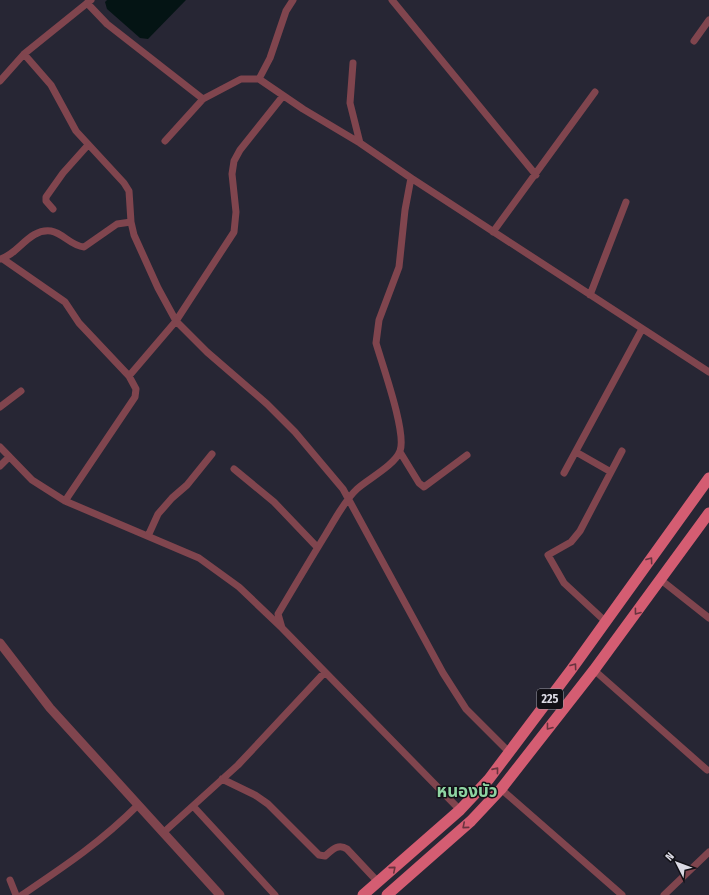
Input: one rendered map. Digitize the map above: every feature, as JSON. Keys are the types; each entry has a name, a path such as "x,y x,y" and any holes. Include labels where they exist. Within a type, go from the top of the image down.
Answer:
{"main road":[{"name":"225","path":"363,895 460,810 510,752 606,622 709,478"},
{"name":"225","path":"387,895 471,821 501,789 594,670 709,513"}],"street":[{"path":"259,79 270,58 286,11 293,0"},
{"path":"392,0 536,175"},
{"path":"0,80 24,54 89,2 107,24 203,99"},
{"path":"694,41 709,20"},
{"path":"24,54 51,85 76,131 124,183 129,191 131,222 134,235 158,288 176,321 207,352 267,404 295,432 343,489 442,673 466,709 510,752"},
{"path":"353,63 350,103 360,143"},
{"path":"166,141 203,99 242,79 259,79 283,96 360,143 493,232 709,372"},
{"path":"493,232 595,92"},
{"path":"129,376 176,321 234,232 236,212 232,174 234,161 240,150 283,96"},
{"path":"54,208 46,201 46,197 63,173 88,145"},
{"path":"282,628 278,614 317,547 348,498 358,488 387,466 400,452 402,441 393,402 376,343 379,320 399,267 405,210 411,178"},
{"path":"590,295 626,202"},
{"path":"65,501 135,397 136,389 129,376 79,323 65,302 1,259 30,237 47,231 53,231 79,247 84,247 117,224 131,222"},
{"path":"564,473 642,329"},
{"path":"0,407 21,391"},
{"path":"0,447 32,480 65,501 199,558 239,587 282,628 460,810"},
{"path":"606,622 564,583 548,555 572,542 580,531 622,451"},
{"path":"400,452 419,483 424,487 467,455"},
{"path":"576,452 611,472"},
{"path":"148,536 158,514 172,498 187,485 212,454"},
{"path":"0,466 9,457"},
{"path":"234,469 274,502 317,547"},
{"path":"661,580 709,618"},
{"path":"0,643 50,708 220,895"},
{"path":"594,670 707,770"},
{"path":"164,832 238,765 325,672"},
{"path":"222,780 268,804 319,855 325,856 336,847 341,846 347,849 378,882"},
{"path":"501,789 622,895"},
{"path":"22,895 84,854 114,829 138,805"},
{"path":"193,806 275,895"},
{"path":"664,895 709,852"},
{"path":"10,880 16,895"}],"shaded area":[{"path":"107,0 186,0 148,39 140,38 107,9 105,2"}],"district":[{"name":"หนองบัว","path":"467,791"}]}
